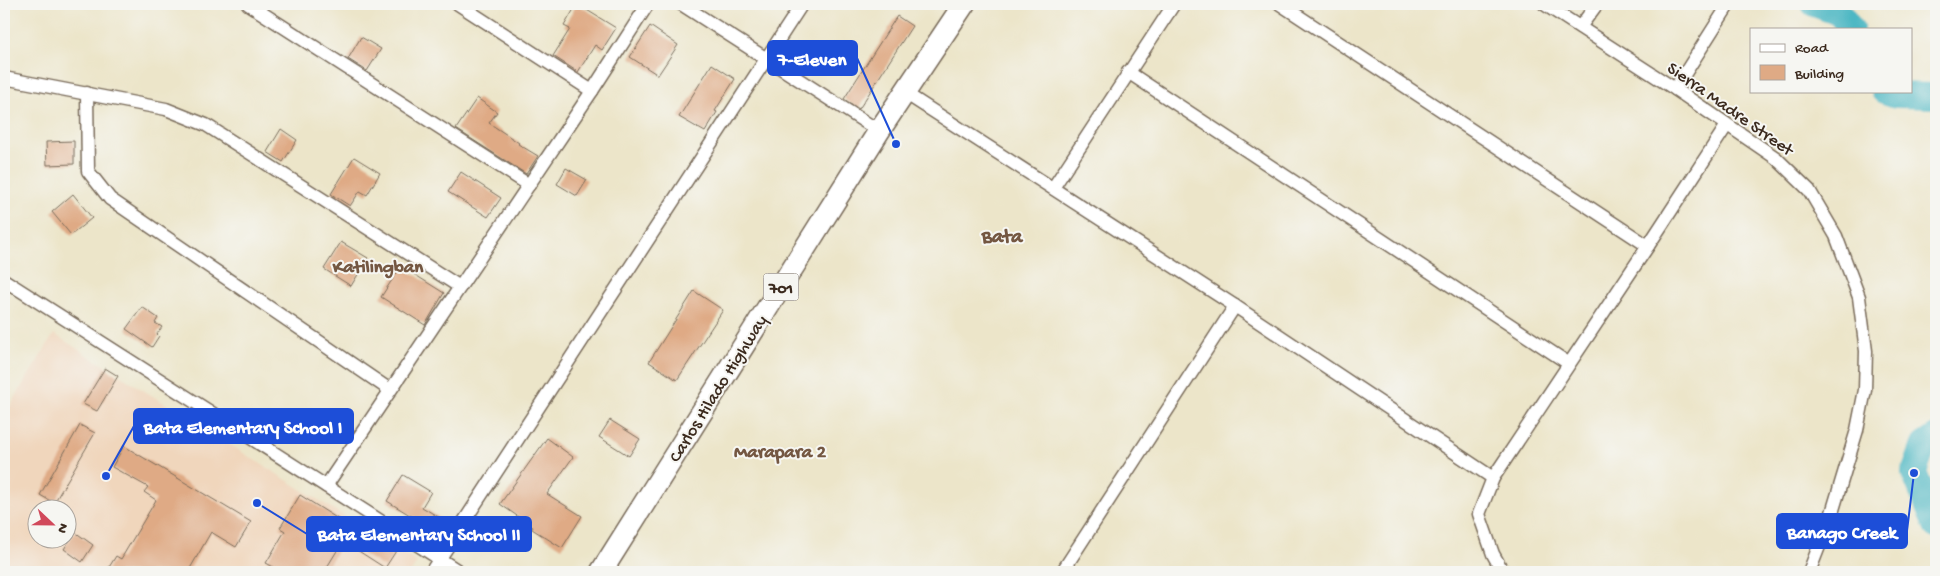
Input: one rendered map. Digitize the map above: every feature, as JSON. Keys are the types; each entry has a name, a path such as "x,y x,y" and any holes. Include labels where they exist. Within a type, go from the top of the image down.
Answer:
{"main road":[{"name":"Carlos Hilado Highway","path":"601,572 879,132 964,4"}],"street":[{"path":"248,4 529,185"},
{"path":"458,4 592,91"},
{"path":"326,486 592,91 648,4"},
{"path":"680,4 879,132"},
{"path":"431,572 802,4"},
{"path":"1053,188 1174,4"},
{"path":"1280,4 1648,246"},
{"name":"Sierra Madre Street","path":"1544,4 1675,88 1776,158 1809,190 1836,236 1859,297 1866,351 1865,390 1857,430 1834,504 1809,572"},
{"path":"1580,27 1597,4"},
{"path":"1675,88 1729,4"},
{"path":"1128,72 1568,363"},
{"path":"4,78 166,110 206,125 460,287"},
{"path":"905,92 1235,306 1493,478"},
{"path":"87,93 88,172 110,199 390,390"},
{"path":"1502,572 1493,554 1479,514 1493,478 1727,125"},
{"path":"4,280 460,572"},
{"path":"1062,572 1235,306"}],"shaded area":[{"path":"54,334 417,562 411,572 4,572 4,416"}],"building":[{"path":"577,4 616,28 602,50 595,45 578,72 553,56 570,29 564,26"},
{"path":"897,16 912,26 859,109 844,99"},
{"path":"650,26 678,45 658,75 630,57"},
{"path":"361,37 381,49 367,71 348,59"},
{"path":"712,64 735,79 715,111 717,112 705,132 679,117"},
{"path":"477,98 497,112 489,123 538,156 526,174 456,129"},
{"path":"281,129 297,140 283,162 267,152"},
{"path":"74,141 74,164 47,165 46,142"},
{"path":"354,157 380,173 367,195 360,191 350,206 331,194"},
{"path":"566,168 587,180 577,196 557,184"},
{"path":"461,172 501,198 488,217 448,192"},
{"path":"73,194 92,218 71,235 52,212"},
{"path":"341,242 368,258 351,286 324,269"},
{"path":"401,266 444,293 425,325 381,297"},
{"path":"694,291 723,310 677,380 649,362"},
{"path":"142,307 158,318 155,323 162,327 152,347 126,329"},
{"path":"105,368 118,376 97,411 83,404"},
{"path":"610,420 640,439 629,456 599,437"},
{"path":"80,425 95,433 57,498 45,498 40,495"},
{"path":"547,438 573,457 547,494 582,516 562,548 532,529 533,527 500,504"},
{"path":"124,446 251,522 236,547 211,532 188,572 106,572 116,556 121,559 156,500 144,492 148,487 112,467"},
{"path":"403,475 431,492 422,507 450,524 435,547 411,531 418,520 387,501"},
{"path":"300,495 357,531 359,528 396,551 385,568 343,541 324,572 283,572 266,563 285,531 280,528"},
{"path":"78,534 93,545 82,562 64,549 78,548"}],"waterway":[{"path":"1814,4 1839,13 1850,28"},
{"path":"1887,92 1896,95 1936,96"},
{"path":"1936,437 1924,445 1914,473 1936,526"}],"place":[{"name":"7-Eleven","path":"896,144"},
{"name":"Banago Creek","path":"1914,473"},
{"name":"Bata Elementary School I","path":"106,476"},
{"name":"Bata Elementary School II","path":"257,503"}],"district":[{"name":"Bata","path":"1002,235"},
{"name":"Katilingban","path":"378,265"},
{"name":"Marapara 2","path":"780,450"}]}
